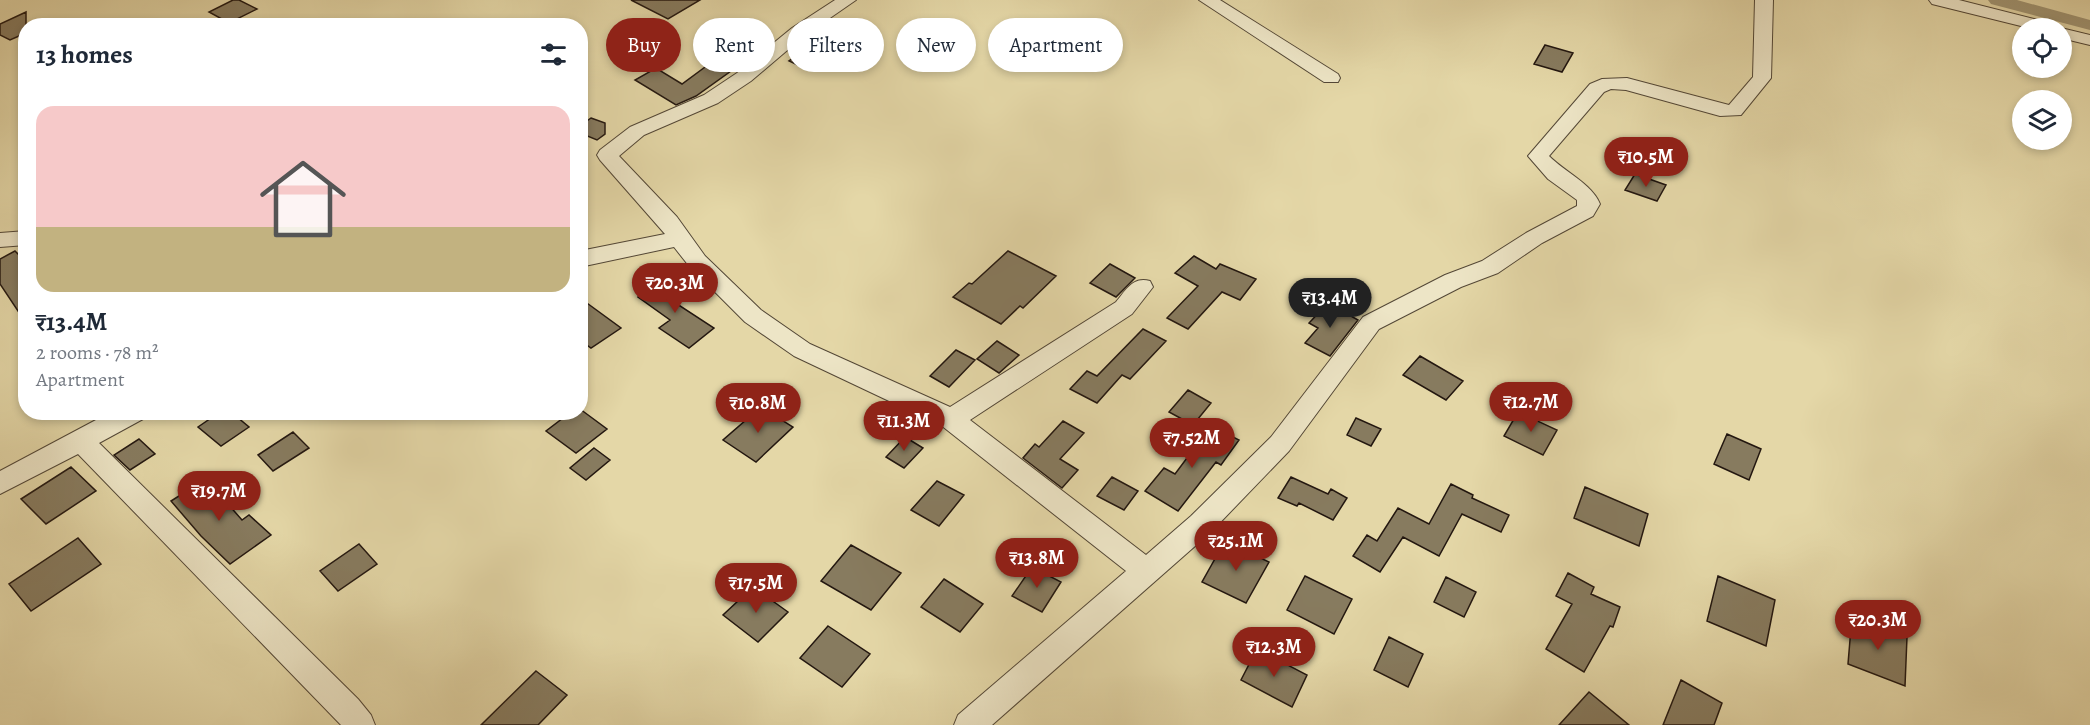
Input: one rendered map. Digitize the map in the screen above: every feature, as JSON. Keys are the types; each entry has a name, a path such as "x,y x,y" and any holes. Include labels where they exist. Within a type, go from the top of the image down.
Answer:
{"street":[{"path":"847,0 798,32 744,77 711,99 637,131 607,155 669,222 697,261 753,316 802,350 951,419 1145,570"},
{"path":"1208,0 1331,78"},
{"path":"969,725 1066,642 1145,570 1201,524 1280,444 1371,323 1453,282 1490,267 1534,238 1585,211 1589,204 1586,196 1555,174 1538,156 1597,88 1609,83 1628,84 1720,110 1734,111 1762,78 1764,0"},
{"path":"1938,0 2012,19"},
{"path":"2072,36 2090,40"},
{"path":"0,240 18,239"},
{"path":"588,257 679,239"},
{"path":"951,419 1124,308 1142,287"},
{"path":"0,483 119,420"},
{"path":"81,441 347,709 360,725"}],"building":[{"path":"233,0 239,0 257,9 239,18 220,18 209,12"},
{"path":"631,0 700,0 666,18"},
{"path":"26,12 26,18 18,18 18,36 10,40 0,35 0,24"},
{"path":"1545,45 1573,53 1562,72 1534,64"},
{"path":"649,72 662,72 682,84 698,72 730,72 696,96 676,105 635,80"},
{"path":"591,118 605,123 605,134 597,140 588,136 588,120"},
{"path":"1635,174 1666,185 1657,201 1625,190"},
{"path":"15,251 18,254 18,311 0,284 0,259"},
{"path":"1008,251 1056,276 1023,308 1020,306 1001,324 953,297 969,283 972,284"},
{"path":"1194,256 1216,269 1220,264 1256,279 1240,300 1222,292 1188,329 1167,318 1198,286 1175,273"},
{"path":"1110,264 1135,278 1116,297 1090,283"},
{"path":"666,280 689,296 677,304 714,328 689,348 659,328 670,320 638,297 646,285 653,289"},
{"path":"1328,303 1358,320 1330,356 1305,343 1318,328 1309,323"},
{"path":"588,304 621,328 591,348 588,346"},
{"path":"1143,329 1166,341 1130,379 1122,375 1097,403 1070,389 1087,371 1097,376"},
{"path":"997,341 1019,355 999,373 977,359"},
{"path":"956,350 975,360 949,387 930,376"},
{"path":"1420,356 1463,381 1446,400 1403,375"},
{"path":"1188,390 1211,403 1193,425 1169,412"},
{"path":"761,407 793,427 756,462 723,440"},
{"path":"1518,412 1557,430 1543,455 1504,436"},
{"path":"588,415 607,429 576,453 546,431 560,420 588,420"},
{"path":"1356,418 1381,429 1371,446 1347,435"},
{"path":"208,420 241,420 249,427 221,446 198,427"},
{"path":"1063,421 1084,433 1060,459 1078,470 1062,488 1023,458 1035,444 1039,447"},
{"path":"1211,426 1239,440 1221,465 1216,462 1178,511 1145,491 1164,468 1175,474"},
{"path":"293,432 309,448 273,471 258,455"},
{"path":"1727,434 1761,449 1749,480 1714,464"},
{"path":"905,437 923,448 904,468 886,457"},
{"path":"139,439 155,454 130,470 114,455"},
{"path":"594,448 610,460 586,480 570,468"},
{"path":"71,467 96,491 46,524 21,499"},
{"path":"1112,477 1138,491 1124,510 1097,496"},
{"path":"1291,477 1328,494 1331,489 1347,498 1333,520 1299,503 1297,506 1278,498"},
{"path":"206,479 242,520 249,515 271,535 230,564 201,536 171,501"},
{"path":"937,481 964,495 939,526 911,510"},
{"path":"1451,484 1473,495 1472,498 1509,515 1501,532 1462,514 1439,556 1403,537 1380,572 1353,556 1367,535 1377,541 1398,508 1429,524"},
{"path":"1585,487 1648,514 1639,546 1574,518"},
{"path":"78,538 101,564 31,611 9,584"},
{"path":"1225,541 1269,562 1246,603 1202,582"},
{"path":"359,544 377,564 338,591 320,571"},
{"path":"851,545 901,573 871,610 821,581"},
{"path":"1032,567 1061,582 1042,612 1012,596"},
{"path":"1568,573 1594,587 1591,594 1620,607 1613,627 1610,626 1584,672 1546,649 1572,604 1556,596"},
{"path":"1305,576 1352,599 1334,634 1287,610"},
{"path":"1718,576 1775,600 1766,646 1707,621"},
{"path":"1446,577 1476,592 1464,617 1434,602"},
{"path":"944,579 983,604 960,632 921,607"},
{"path":"753,587 788,612 758,642 723,615"},
{"path":"1852,616 1907,637 1905,686 1848,664"},
{"path":"828,626 870,654 842,687 800,658"},
{"path":"1389,637 1423,654 1408,687 1374,670"},
{"path":"1257,649 1307,675 1292,707 1241,680"},
{"path":"536,671 567,695 538,725 481,725"},
{"path":"1681,680 1722,703 1714,725 1663,725"},
{"path":"1589,692 1629,725 1559,725"}],"waterway":[{"path":"1997,0 2090,25"}]}
